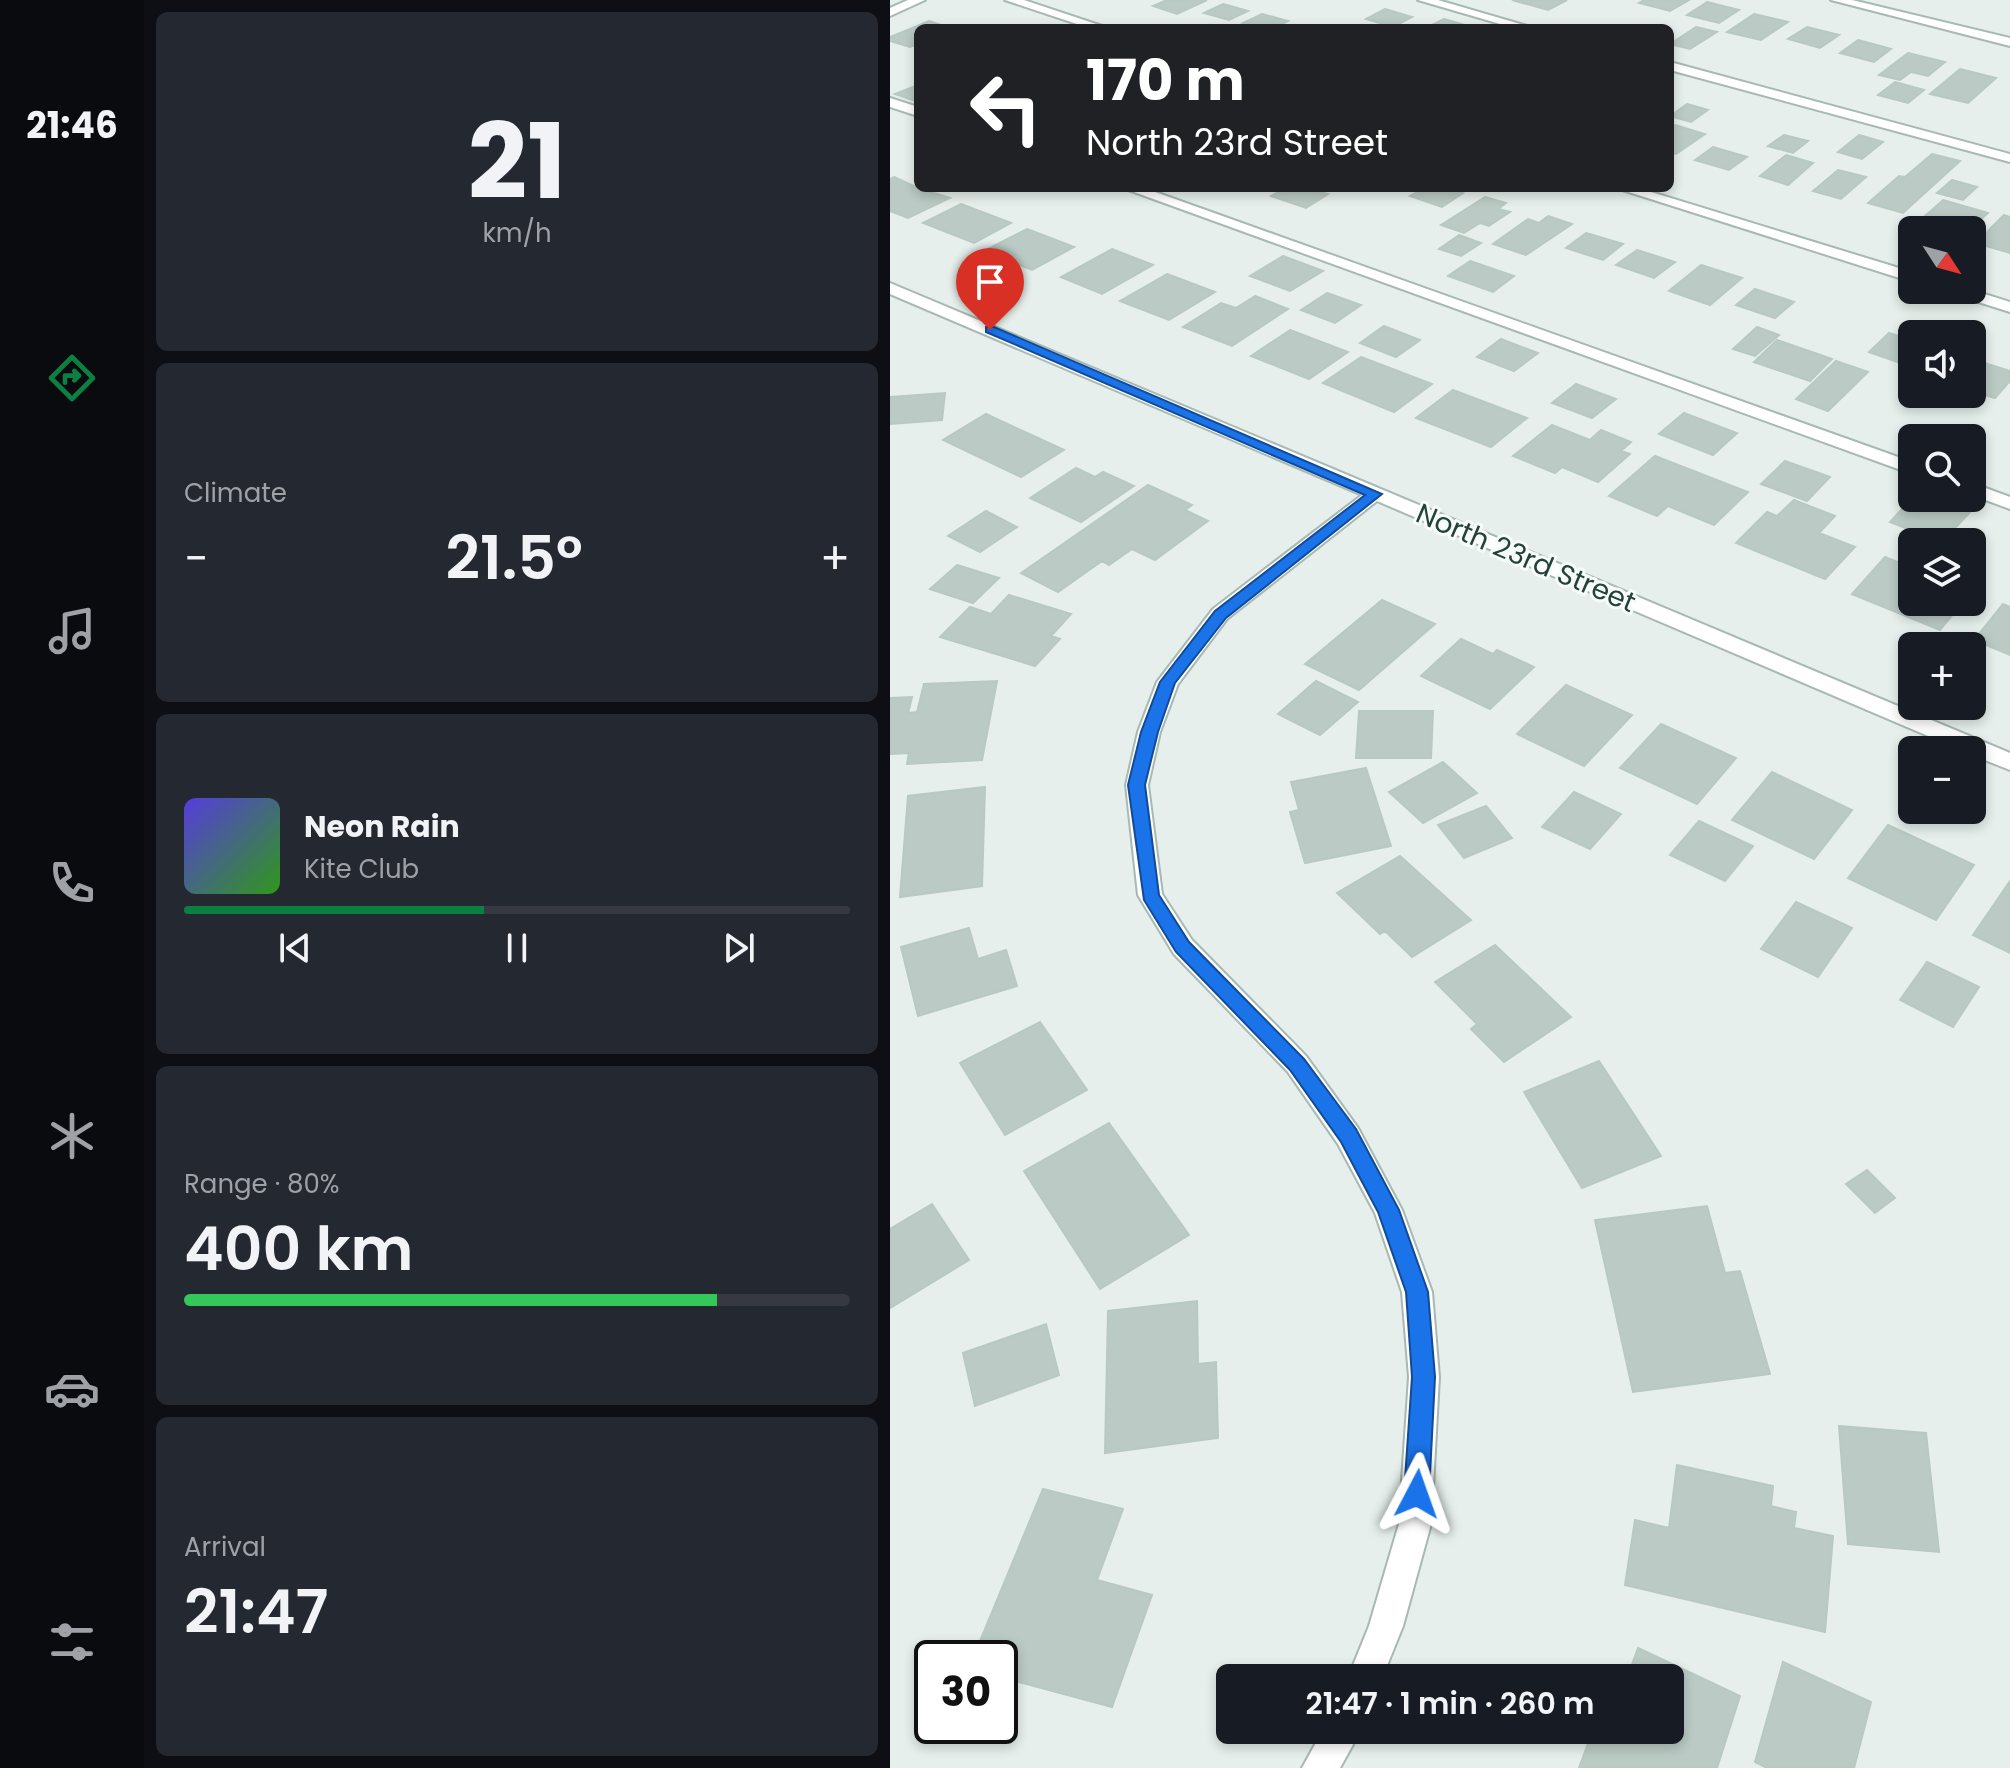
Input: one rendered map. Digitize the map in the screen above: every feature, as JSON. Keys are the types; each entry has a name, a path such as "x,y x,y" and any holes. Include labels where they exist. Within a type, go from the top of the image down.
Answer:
{"street":[{"path":"890,12 919,0"},
{"path":"1011,0 1089,24"},
{"path":"1424,0 1513,24"},
{"path":"1837,0 2010,42"},
{"path":"1674,67 2010,158"},
{"path":"890,102 914,111"},
{"path":"1141,192 1898,463"},
{"path":"1636,192 1898,273"},
{"name":"North 23rd Street","path":"890,288 2010,762"},
{"path":"890,306 909,296"},
{"path":"1986,299 2010,307"},
{"path":"1371,1664 1386,1626 1415,1524 1424,1377 1417,1292 1388,1210 1348,1136 1297,1064 1183,947 1150,895 1137,785 1149,732 1168,682 1220,614 1375,494"},
{"path":"1986,494 2010,503"},
{"path":"1320,1768 1335,1744"}],"building":[{"path":"1167,0 1207,0 1177,14 1153,6"},
{"path":"1512,0 1567,0 1548,10"},
{"path":"1644,0 1689,0 1670,11 1639,3"},
{"path":"1707,2 1739,10 1719,23 1687,15"},
{"path":"1223,4 1248,11 1229,20 1204,13"},
{"path":"1385,9 1412,17 1399,24 1366,19"},
{"path":"1262,14 1288,21 1282,24 1243,23"},
{"path":"1754,14 1788,22 1761,40 1727,32"},
{"path":"1444,19 1461,24 1434,24"},
{"path":"914,27 914,46 890,41 890,37"},
{"path":"1696,27 1717,32 1690,49 1674,45 1674,41"},
{"path":"1807,27 1839,35 1820,48 1788,39"},
{"path":"1858,40 1891,49 1874,62 1840,53"},
{"path":"1908,53 1945,62 1928,76 1911,72 1900,80 1879,75"},
{"path":"1960,69 1996,78 1968,103 1930,94"},
{"path":"1895,82 1924,90 1908,103 1878,95"},
{"path":"914,87 914,101 895,94"},
{"path":"1687,104 1708,110 1691,122 1674,117 1674,113"},
{"path":"1675,125 1705,134 1676,154"},
{"path":"1784,135 1808,141 1793,153 1768,146"},
{"path":"1859,135 1883,142 1862,159 1838,152"},
{"path":"1713,147 1747,157 1729,170 1695,160"},
{"path":"1932,154 1960,161 1903,213 1868,203 1899,176 1905,177"},
{"path":"1786,155 1813,163 1788,185 1760,176"},
{"path":"1838,170 1866,177 1841,199 1813,191"},
{"path":"894,177 914,186 914,192 931,192 950,198 908,218 890,211 890,179"},
{"path":"1952,180 1977,187 1963,200 1937,193"},
{"path":"1278,192 1328,194 1306,208 1271,196"},
{"path":"1417,192 1463,193 1442,207 1410,196"},
{"path":"1485,197 1506,203 1498,209 1510,212 1489,226 1480,223 1464,233 1441,225"},
{"path":"1943,200 1988,213 1985,216 1925,216"},
{"path":"961,204 1011,223 974,243 923,223"},
{"path":"2004,215 2010,217 2010,253 1986,246 1986,233"},
{"path":"1548,216 1572,224 1526,255 1493,244 1528,219 1539,223"},
{"path":"1027,229 1074,247 1032,270 984,251"},
{"path":"1586,233 1623,244 1603,260 1566,248"},
{"path":"1459,235 1481,243 1461,256 1439,249"},
{"path":"1112,249 1153,265 1102,294 1061,277"},
{"path":"1637,250 1675,262 1654,278 1616,265"},
{"path":"1283,256 1323,271 1290,291 1250,276"},
{"path":"1470,261 1514,276 1493,292 1448,276"},
{"path":"1701,265 1742,278 1710,305 1669,291"},
{"path":"1167,274 1215,292 1169,320 1120,301"},
{"path":"1755,289 1794,302 1775,318 1736,305"},
{"path":"1327,293 1361,305 1335,323 1301,310"},
{"path":"1255,296 1288,309 1232,346 1183,327 1221,303 1236,308"},
{"path":"1384,326 1420,340 1396,357 1360,343"},
{"path":"1757,327 1779,335 1755,356 1733,349"},
{"path":"1290,330 1348,352 1309,379 1251,356"},
{"path":"1889,333 1898,336 1898,362 1869,352"},
{"path":"1501,339 1538,353 1514,371 1477,357"},
{"path":"1777,340 1832,359 1810,381 1754,362"},
{"path":"1361,357 1432,384 1394,412 1323,383"},
{"path":"1836,361 1868,372 1828,411 1796,399"},
{"path":"1986,363 2010,371 2010,381 1995,398 1986,395"},
{"path":"1576,384 1616,399 1592,418 1552,403"},
{"path":"1453,390 1527,418 1491,447 1416,418"},
{"path":"945,393 942,420 890,424 890,397"},
{"path":"1684,413 1737,433 1713,455 1659,434"},
{"path":"986,414 1064,450 1021,477 943,440"},
{"path":"1552,425 1590,440 1601,430 1631,442 1621,451 1630,454 1598,482 1562,467 1555,473 1513,456"},
{"path":"1655,456 1748,492 1714,525 1668,506 1657,516 1609,496"},
{"path":"1785,461 1830,477 1807,501 1761,484"},
{"path":"1076,468 1095,477 1103,472 1134,486 1081,522 1030,498"},
{"path":"1148,485 1192,505 1185,510 1208,521 1155,560 1132,549 1109,565 1102,561 1058,592 1021,573"},
{"path":"1794,500 1835,516 1819,533 1855,547 1825,579 1736,543 1767,512 1777,516"},
{"path":"986,511 1017,527 980,552 948,536"},
{"path":"1899,512 1970,512 1955,528 1906,528 1890,522"},
{"path":"1885,557 1898,562 1898,613 1852,594"},
{"path":"957,565 999,578 973,603 930,589"},
{"path":"1009,595 1071,614 1051,636 1060,639 1035,666 940,637 970,607 991,614"},
{"path":"1382,600 1435,624 1359,690 1305,664"},
{"path":"2003,604 2010,607 2010,655 1986,645 1986,632 1980,632"},
{"path":"1906,616 1952,616 1940,630"},
{"path":"1461,639 1493,654 1497,650 1534,667 1490,709 1421,676"},
{"path":"997,681 982,760 907,764 909,753 890,754 890,698 912,697 908,713 917,712 924,684"},
{"path":"1316,681 1358,702 1320,735 1278,714"},
{"path":"1566,685 1632,715 1584,766 1517,734"},
{"path":"1359,711 1433,711 1431,758 1356,758"},
{"path":"1661,724 1736,758 1697,804 1620,768"},
{"path":"1443,762 1477,793 1423,823 1389,792"},
{"path":"1366,768 1391,846 1305,863 1290,812 1299,810 1291,782"},
{"path":"1772,772 1852,810 1814,859 1732,820"},
{"path":"985,787 982,886 900,897 908,796"},
{"path":"1574,792 1621,814 1590,849 1542,827"},
{"path":"1486,806 1512,838 1464,858 1438,825"},
{"path":"1699,821 1753,846 1725,881 1670,855"},
{"path":"1888,825 1974,865 1936,920 1848,878"},
{"path":"1400,856 1471,920 1412,957 1385,931 1380,934 1337,893"},
{"path":"2010,881 2010,953 1973,935"},
{"path":"1796,902 1852,928 1818,977 1761,949"},
{"path":"969,928 978,959 1006,950 1017,986 918,1016 901,947"},
{"path":"1495,945 1571,1017 1504,1062 1471,1029 1477,1024 1435,982"},
{"path":"1927,962 1979,987 1953,1027 1900,1000"},
{"path":"1040,1022 1087,1090 1005,1135 960,1063"},
{"path":"1599,1061 1661,1156 1582,1188 1524,1092"},
{"path":"1109,1123 1189,1235 1100,1289 1024,1171"},
{"path":"1867,1170 1895,1198 1875,1213 1846,1184"},
{"path":"932,1204 969,1260 890,1308 890,1229"},
{"path":"1707,1206 1725,1273 1740,1271 1770,1374 1633,1392 1595,1220"},
{"path":"1197,1301 1198,1364 1216,1362 1218,1438 1105,1453 1108,1311"},
{"path":"1046,1324 1059,1375 975,1406 963,1353"},
{"path":"1839,1426 1926,1433 1939,1552 1848,1544"},
{"path":"1677,1465 1773,1486 1771,1506 1796,1512 1794,1528 1833,1536 1825,1632 1625,1585 1635,1520 1669,1528"},
{"path":"1043,1489 1123,1509 1097,1580 1152,1595 1112,1707 1018,1682 1018,1640 980,1640"},
{"path":"1638,1648 1672,1664 1632,1664"},
{"path":"1783,1662 1871,1702 1854,1768 1767,1768 1755,1762"},
{"path":"1684,1670 1740,1696 1717,1768 1579,1768 1588,1744 1684,1744"}],"route":[{"path":"990,330 1375,494 1220,614 1168,682 1149,732 1137,785 1150,895 1183,947 1297,1064 1348,1136 1388,1210 1417,1292 1424,1377 1417,1494"}]}
